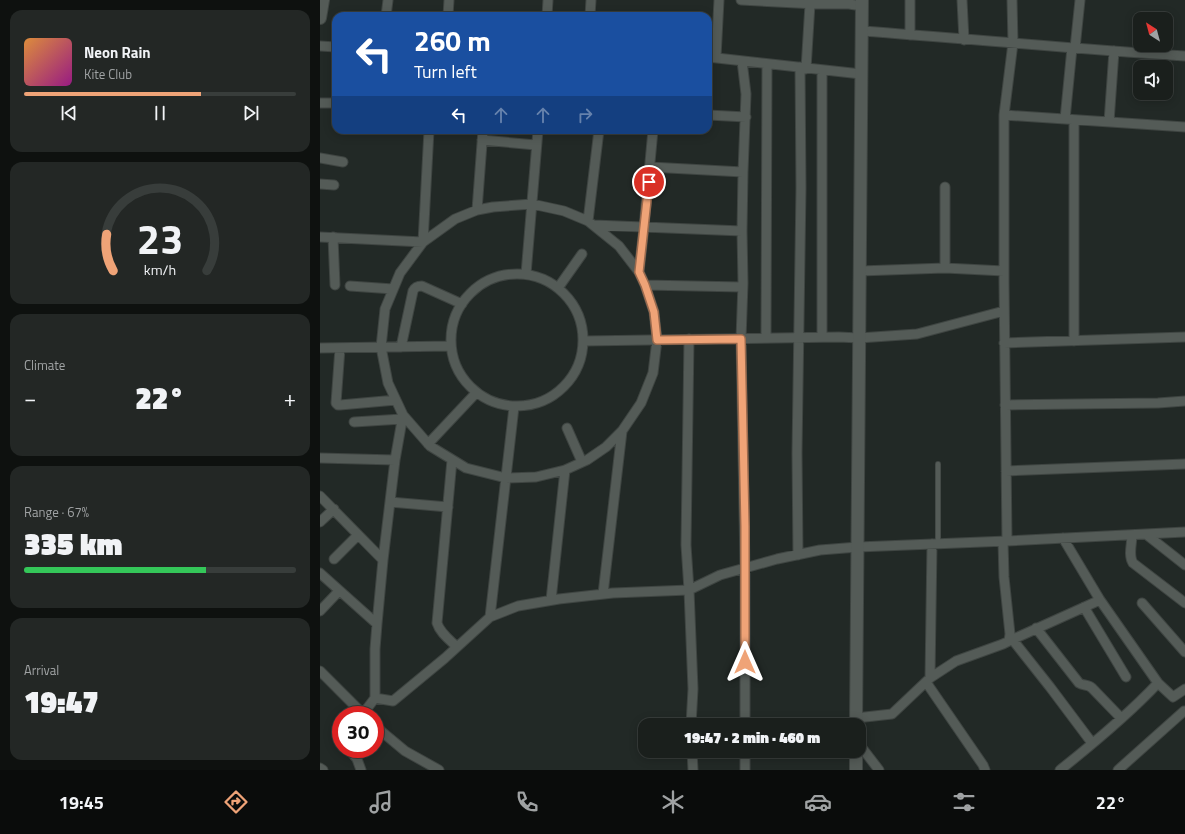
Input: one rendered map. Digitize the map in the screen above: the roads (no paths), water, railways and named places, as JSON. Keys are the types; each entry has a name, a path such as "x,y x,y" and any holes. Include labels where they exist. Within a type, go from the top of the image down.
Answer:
{"main road":[{"path":"320,18 324,0"},
{"path":"856,718 862,3"},
{"path":"856,758 856,770"}],"street":[{"path":"386,12 388,0"},
{"path":"448,12 449,0"},
{"path":"547,12 548,0"},
{"path":"590,12 591,0"},
{"path":"720,0 712,57 862,74"},
{"path":"741,0 848,4 862,3"},
{"path":"910,0 910,35"},
{"path":"962,0 964,40"},
{"path":"1012,0 1013,43 1004,115 1004,343 1006,472 1004,577 1010,640 1050,686 1092,744"},
{"path":"1074,341 1069,119 1074,48 1080,0"},
{"path":"798,555 797,452 800,338 803,68 814,2"},
{"path":"862,31 1185,56"},
{"path":"320,46 332,47"},
{"path":"1109,122 1114,51"},
{"path":"742,61 746,94 742,231 741,339 745,568 745,718"},
{"path":"766,338 767,64"},
{"path":"822,70 822,338"},
{"path":"320,103 332,104"},
{"path":"712,115 746,117"},
{"path":"1004,115 1185,127"},
{"path":"423,242 428,134"},
{"path":"476,210 483,134"},
{"path":"526,274 537,134"},
{"path":"591,223 599,134"},
{"path":"639,272 653,134"},
{"path":"482,140 536,145"},
{"path":"320,158 343,162"},
{"path":"650,167 744,172"},
{"path":"320,184 334,184"},
{"path":"945,187 945,268"},
{"path":"532,204 564,211 591,223 619,246 639,272 645,285 654,312 657,340 653,372 641,404 622,431 606,447 582,462 565,470 536,477 506,478 466,468 428,444 403,417 388,383 381,347 385,309 400,273 423,242 455,219 476,210 532,204"},
{"path":"591,223 742,231"},
{"path":"320,237 423,242"},
{"path":"333,237 335,285"},
{"path":"558,288 582,254"},
{"path":"860,271 945,268 1004,271"},
{"path":"526,274 544,279 558,288 573,304 581,322 584,341 580,362 570,380 555,395 535,404 514,407 495,403 476,392 464,381 455,364 451,346 452,326 459,308 471,292 487,281 506,275 526,274"},
{"path":"645,285 742,287"},
{"path":"350,286 393,289"},
{"path":"401,347 415,288 422,286 462,304"},
{"path":"584,341 859,338 917,334 1004,311"},
{"path":"1004,343 1185,336"},
{"path":"689,339 686,545 690,590 693,689 691,718"},
{"path":"320,348 451,346"},
{"path":"340,348 336,403 338,405 396,400"},
{"path":"428,444 476,392"},
{"path":"1005,405 1158,403 1185,401"},
{"path":"490,617 514,407"},
{"path":"354,422 403,417"},
{"path":"369,706 375,698 375,649 383,560 395,460 403,417"},
{"path":"567,428 582,462"},
{"path":"603,594 622,431"},
{"path":"320,458 395,460"},
{"path":"452,460 437,623 438,628 457,647"},
{"path":"1006,472 1185,464"},
{"path":"551,600 565,470"},
{"path":"320,496 383,560"},
{"path":"390,502 448,507"},
{"path":"320,522 334,509"},
{"path":"375,698 393,701 490,617 518,606 551,600 603,594 690,590 720,575 820,550 1185,532"},
{"path":"334,559 358,535"},
{"path":"1132,535 1130,556 1133,563 1185,603"},
{"path":"1147,535 1185,565"},
{"path":"1063,538 1100,600 1158,683 1185,711 1118,770"},
{"path":"935,544 928,680 986,770"},
{"path":"321,576 377,624"},
{"path":"320,610 339,591"},
{"path":"866,719 892,714 928,680 956,661 1002,644 1100,600"},
{"path":"1142,603 1185,652"},
{"path":"1084,607 1126,677"},
{"path":"1036,628 1079,683 1092,688 1121,718"},
{"path":"320,671 354,706"},
{"path":"1060,770 1092,744 1146,696 1158,683"},
{"path":"1173,697 1185,689"},
{"path":"384,734 405,751 439,770"},
{"path":"866,753 879,770"},
{"path":"356,758 361,770"},
{"path":"692,758 693,770"},
{"path":"745,758 745,770"}],"lane":[{"path":"935,544 938,464"}]}
